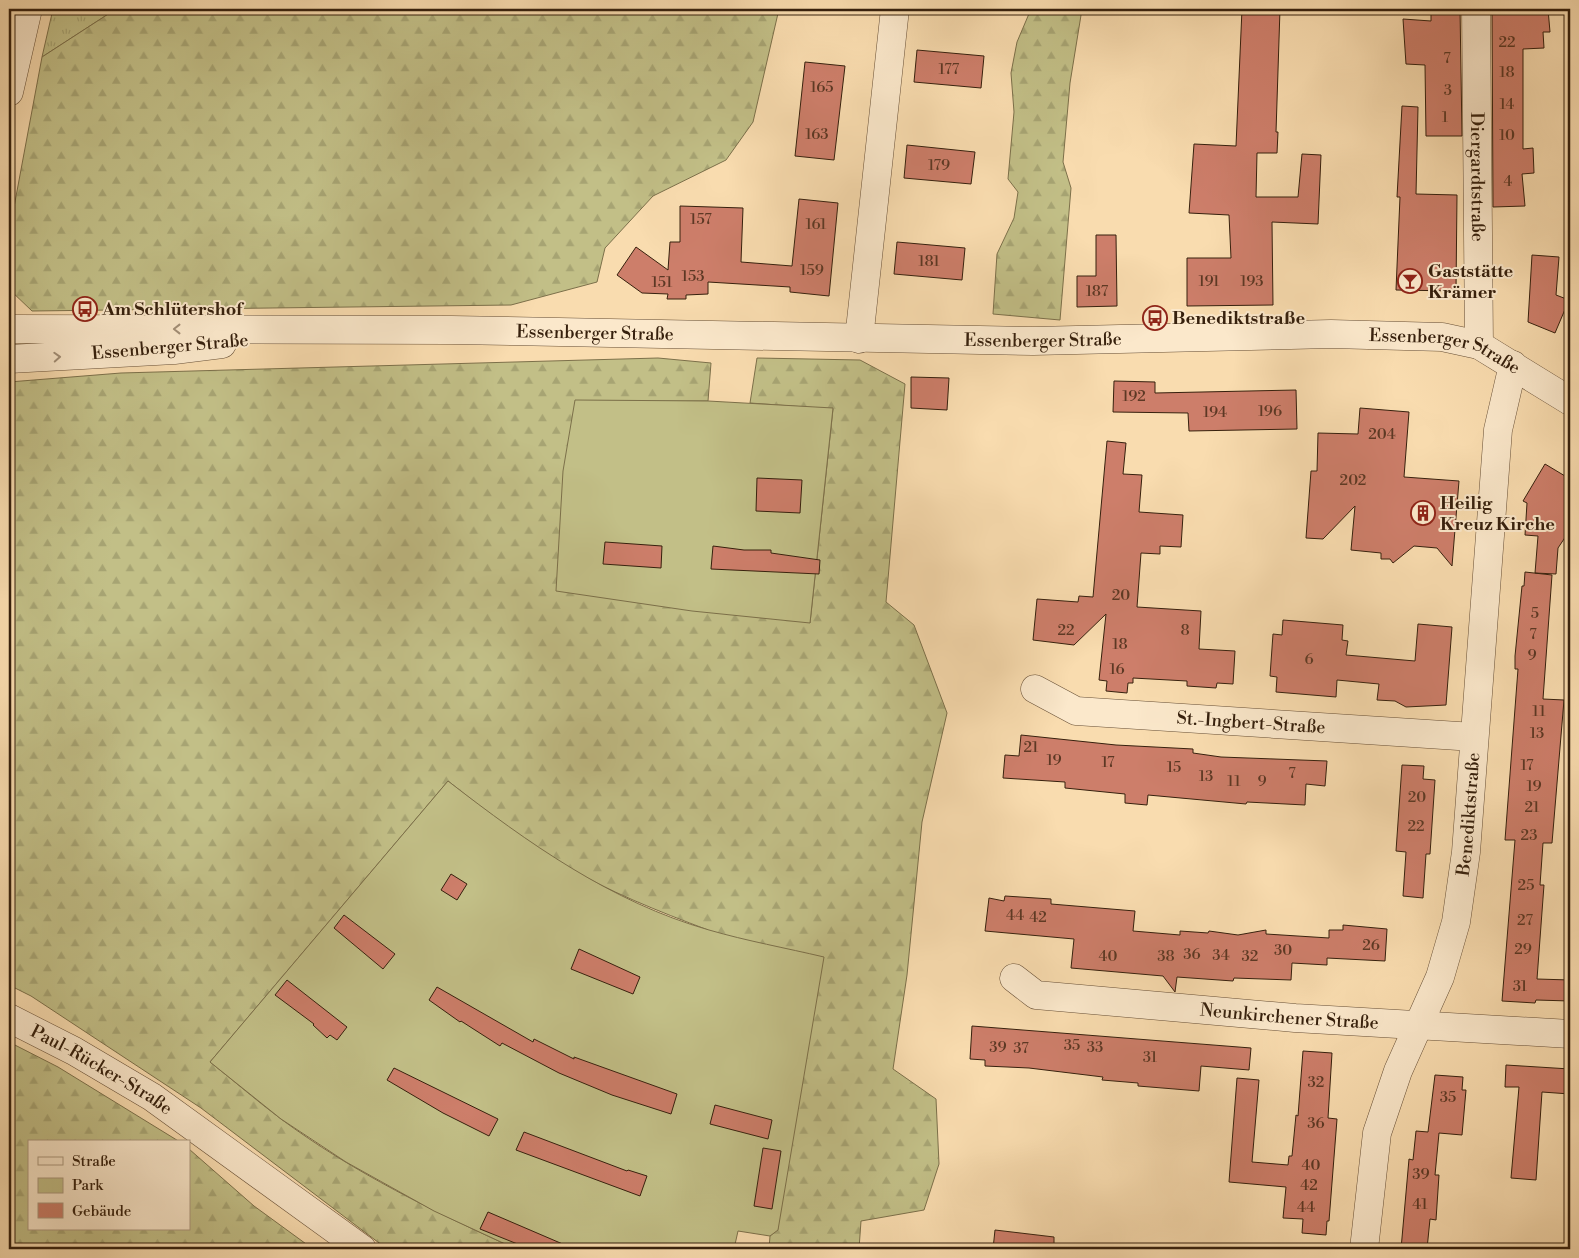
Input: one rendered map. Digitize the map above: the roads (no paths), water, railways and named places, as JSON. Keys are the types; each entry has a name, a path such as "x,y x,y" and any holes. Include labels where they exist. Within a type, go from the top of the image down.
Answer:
{"street":[{"path":"9,92 28,9"},
{"path":"859,339 895,9"},
{"name":"Diergardtstraße","path":"1476,9 1479,345"},
{"name":"Essenberger Straße","path":"9,329 452,330 1033,341 1331,334 1442,336 1479,345 1570,401"},
{"name":"Essenberger Straße","path":"9,359 174,350 330,330"},
{"name":"Benediktstraße","path":"1364,1249 1377,1133 1398,1071 1440,977 1456,922 1466,852 1498,430 1513,365"},
{"name":"St.-Ingbert-Straße","path":"1035,689 1076,711 1474,737"},
{"name":"Neunkirchener Straße","path":"1014,978 1036,995 1295,1018 1570,1034"},
{"name":"Paul-Rücker-Straße","path":"9,1018 74,1051 152,1097 362,1249"}],"place":[{"name":"Gaststätte Krämer","path":"1410,281"},
{"name":"Am Schlütershof","path":"85,309"},
{"name":"Benediktstraße","path":"1155,318"},
{"name":"Heilig Kreuz Kirche","path":"1423,513"}]}
